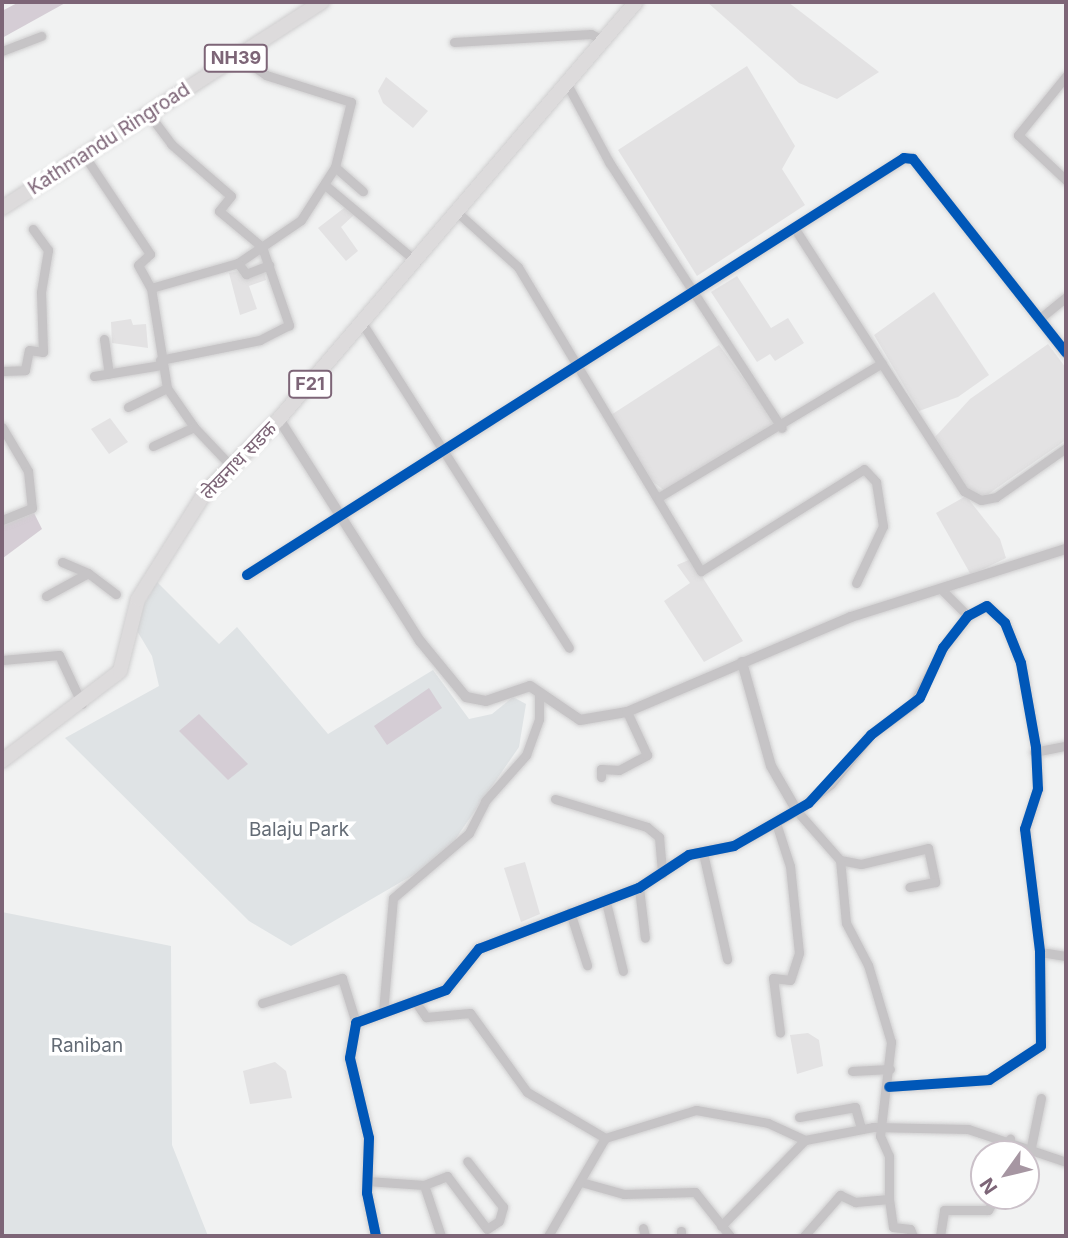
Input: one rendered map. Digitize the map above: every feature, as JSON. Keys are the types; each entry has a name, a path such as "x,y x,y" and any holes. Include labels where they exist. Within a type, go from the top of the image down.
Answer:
{"main road":[{"name":"Kathmandu Ringroad","path":"2,208 322,2"},
{"name":"लेखनाथ सडक","path":"2,761 82,704 120,671 138,599 204,494 230,465 279,419 636,2"}],"street":[{"path":"454,42 592,34 603,40"},
{"path":"2,51 41,36"},
{"path":"150,288 238,263 297,224 326,185 335,167 350,99 266,75 239,56"},
{"path":"1066,76 1018,135 1066,180"},
{"path":"567,84 693,293 782,428"},
{"path":"94,376 282,332 289,325 262,247 220,213 231,196 171,144 148,113"},
{"path":"84,155 150,254 138,265 150,288 167,388 194,427 230,465"},
{"path":"247,575 340,514 576,369 904,158 913,159 1066,354"},
{"path":"335,167 363,191"},
{"path":"326,185 416,261"},
{"path":"458,213 518,267 576,369 659,497 701,570 864,469 876,482 883,526 856,583"},
{"path":"2,371 25,370 29,350 43,352 41,292 48,250 33,229"},
{"path":"795,229 964,491 981,500 1066,448"},
{"path":"238,263 246,274 269,265"},
{"path":"1039,319 1066,297"},
{"path":"362,323 569,649"},
{"path":"104,338 109,374"},
{"path":"659,497 782,428 882,363"},
{"path":"128,407 167,388"},
{"path":"279,419 420,641 466,697 486,701 530,686 580,720 626,712 851,617 1066,549"},
{"path":"2,427 28,471 32,508 2,520"},
{"path":"153,446 194,427"},
{"path":"62,562 88,573 116,594"},
{"path":"46,596 88,573"},
{"path":"942,590 968,616"},
{"path":"356,1023 446,990 479,949 570,912 606,902 639,888 689,855 734,846 797,811 831,784 871,735 919,698 932,664 968,616 987,606 1005,622 1024,672 1039,780 1025,829 1040,953 1042,1040 1037,1053 989,1080 889,1087"},
{"path":"2,660 59,655 82,704"},
{"path":"742,662 771,766 797,811 840,860 846,923 888,1023 889,1087 881,1127 890,1156 889,1199 894,1228 910,1229 913,1236"},
{"path":"383,1012 393,898 469,833 485,801 526,755 539,719 539,694"},
{"path":"601,777 601,769 620,770 647,755 626,712"},
{"path":"1034,752 1066,746"},
{"path":"555,799 647,827 659,837 662,874"},
{"path":"776,823 790,866 799,954 790,979 773,978 779,1033"},
{"path":"840,860 861,864 928,848 935,882 909,887"},
{"path":"703,853 727,959"},
{"path":"639,888 645,938"},
{"path":"606,902 623,971"},
{"path":"570,912 587,965"},
{"path":"1040,953 1066,956"},
{"path":"262,1003 342,978 356,1023 349,1043 369,1138 368,1181 376,1236"},
{"path":"414,1000 426,1017 470,1013 527,1092 605,1138"},
{"path":"852,1071 890,1069"},
{"path":"1032,1140 1041,1098"},
{"path":"799,1118 855,1107 861,1128"},
{"path":"548,1236 605,1138 696,1110 768,1123 805,1140"},
{"path":"721,1226 805,1140 861,1128 881,1127 956,1128 1010,1139"},
{"path":"1040,1151 1066,1162"},
{"path":"368,1181 424,1185 447,1176 487,1229 503,1208 467,1161"},
{"path":"581,1182 624,1194 695,1192 730,1236"},
{"path":"424,1185 441,1236"},
{"path":"804,1236 840,1195 855,1202 889,1199"},
{"path":"940,1236 942,1212 988,1210"}],"shaded area":[{"path":"19,2 67,2 2,38 2,11"},
{"path":"707,2 788,2 879,72 837,99 799,83"},
{"path":"747,66 795,146 782,169 805,205 697,276 618,150"},
{"path":"386,77 428,111 413,128 383,103 378,91"},
{"path":"348,205 355,214 341,227 358,251 346,261 318,228"},
{"path":"262,266 266,280 249,286 257,309 240,315 229,273"},
{"path":"737,276 771,328 788,318 804,343 775,361 770,354 757,362 711,292"},
{"path":"934,292 989,375 958,397 919,411 874,335"},
{"path":"131,319 133,325 146,324 148,348 112,343 111,322"},
{"path":"1048,344 1066,368 1066,440 984,497 964,486 935,437 970,399"},
{"path":"719,345 778,426 666,492 651,480 611,415"},
{"path":"110,418 128,442 109,454 91,429"},
{"path":"966,496 1000,539 1006,558 971,575 936,513"},
{"path":"34,513 42,529 3,558 2,526"},
{"path":"691,559 743,641 704,662 664,601 690,583 677,565"},
{"path":"429,688 442,708 387,745 374,726"},
{"path":"199,714 248,764 228,780 179,731"},
{"path":"525,862 540,914 521,922 504,868"},
{"path":"808,1033 819,1040 823,1066 797,1074 790,1035"},
{"path":"275,1062 286,1071 292,1098 250,1104 243,1071"}],"green space":[{"name":"Balaju Park","path":"157,582 219,644 237,627 328,734 433,670 469,719 492,714 513,697 526,704 519,747 452,844 425,868 291,946 249,921 65,738 159,686 152,656 133,624"},
{"name":"Raniban","path":"2,912 171,946 172,1145 208,1236 2,1236"}],"cycle path":[{"path":"247,575 904,158 913,159 1066,353"},
{"path":"376,1236 367,1193 369,1138 350,1058 356,1023 446,990 479,949 639,888 689,855 734,846 809,803 871,735 920,698 943,648 968,616 987,606 1005,623 1021,663 1036,747 1038,789 1025,829 1040,952 1041,1046 989,1080 889,1087"}]}
